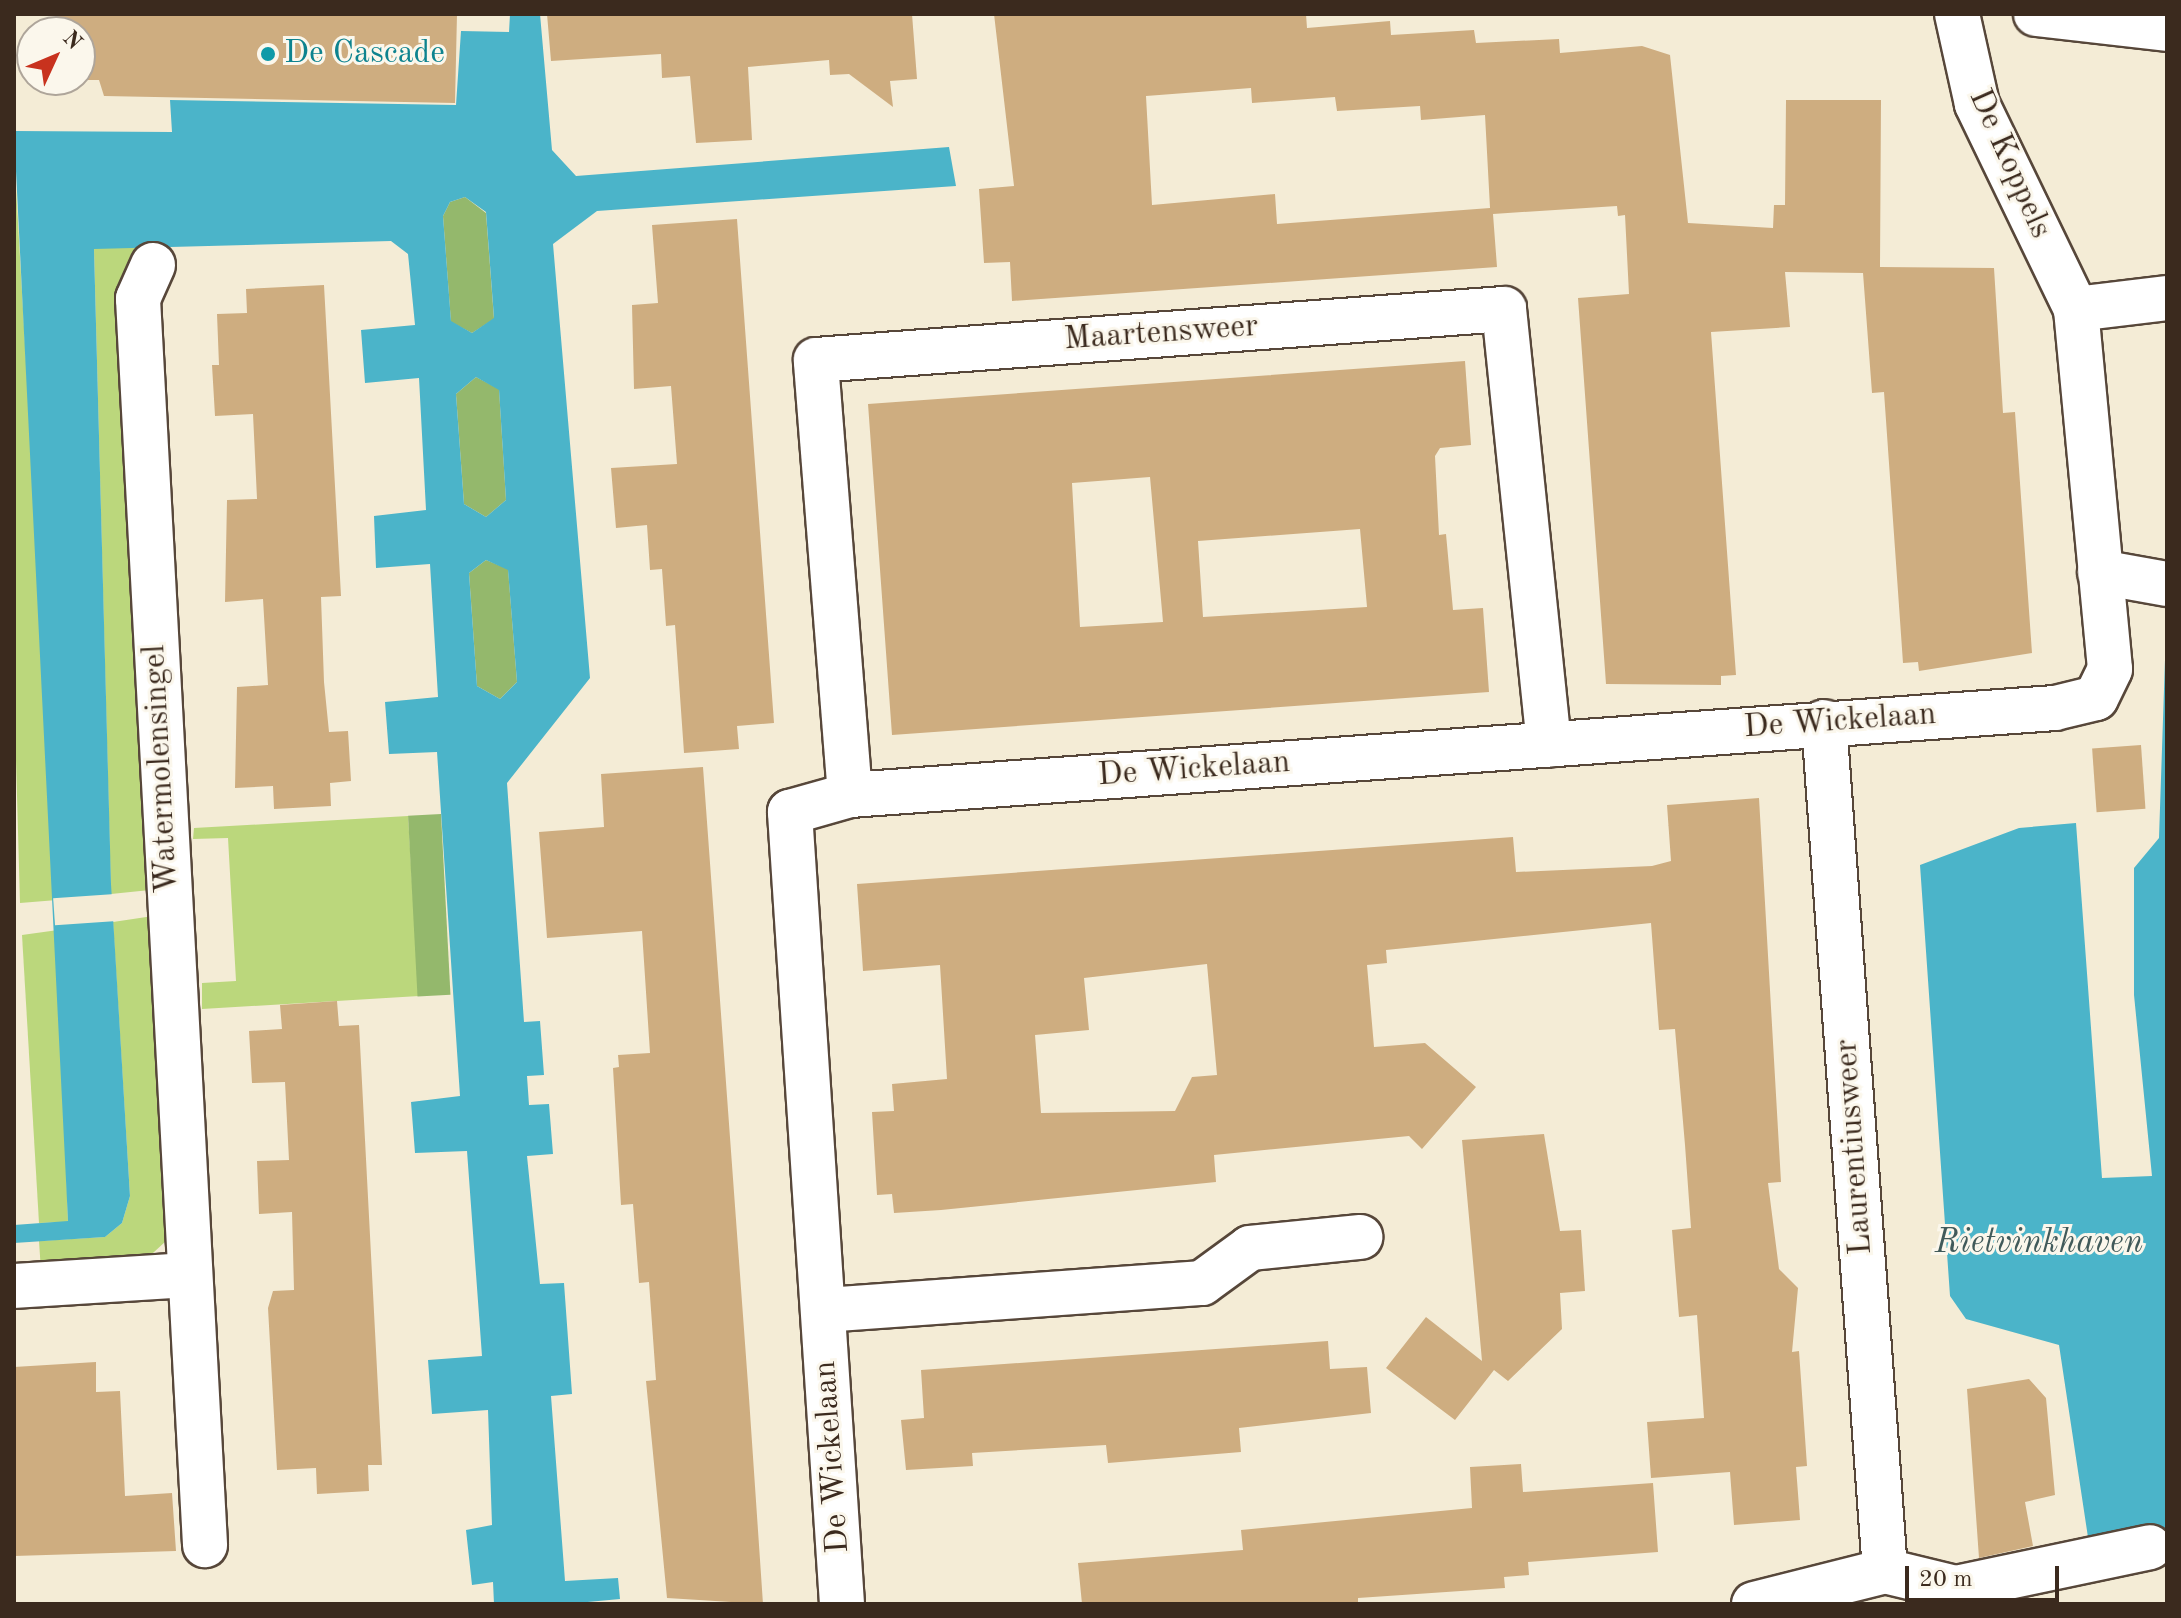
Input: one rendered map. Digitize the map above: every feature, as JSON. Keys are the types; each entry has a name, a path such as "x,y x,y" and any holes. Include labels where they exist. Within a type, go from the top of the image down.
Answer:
{"street":[{"name":"De Koppels","path":"1957,14 1977,104 2076,309 2110,669 2096,698"},
{"path":"2036,14 2167,29"},
{"name":"Watermolensingel","path":"153,265 138,299 205,1545"},
{"path":"2076,309 2167,298"},
{"name":"Maartensweer","path":"850,795 816,360 1472,311 1504,309 1549,745"},
{"path":"2100,572 2167,584"},
{"name":"De Wickelaan","path":"842,1604 790,812 850,795 1824,722 2055,708 2096,698"},
{"name":"Laurentiusweer","path":"1824,722 1885,1571"},
{"path":"824,1310 1202,1283 1250,1248 1360,1237"},
{"path":"14,1286 190,1275"},
{"path":"1754,1604 1885,1571 1956,1588 2150,1547"}],"green space":[{"path":"14,153 57,900 20,903 14,688"},
{"path":"465,197 486,213 494,319 472,333 451,322 443,216 450,202"},
{"path":"94,248 141,248 150,890 111,894"},
{"path":"476,377 499,389 506,500 486,517 464,504 456,394"},
{"path":"486,560 508,569 517,682 500,699 477,686 469,573"},
{"path":"441,814 450,995 418,996 408,816"},
{"path":"408,816 419,996 202,1009 202,983 236,981 228,838 193,839 194,828"},
{"path":"153,916 171,1210 166,1241 141,1264 41,1271 39,1241 105,1237 122,1223 130,1196 113,922"},
{"path":"58,930 68,1222 39,1223 22,935"}],"water":[{"path":"510,14 540,14 552,150 576,176 949,147 956,186 597,211 553,244 590,678 507,783 524,1022 540,1021 544,1075 527,1076 529,1105 549,1104 553,1154 527,1156 540,1284 564,1283 572,1394 551,1396 565,1581 618,1578 620,1599 566,1604 494,1604 493,1582 472,1585 466,1530 492,1525 488,1410 432,1414 428,1360 482,1356 467,1151 415,1153 411,1102 460,1096 437,752 389,754 385,702 438,697 430,564 376,568 374,516 426,510 419,378 365,383 361,330 415,325 408,254 391,241 94,249 111,884 130,1196 122,1223 105,1237 14,1243 14,1225 68,1221 14,131 172,132 170,100 456,105 461,31 509,32","holes":["465,197 486,212 494,318 472,333 451,321 443,216 450,202","476,377 499,390 506,500 486,517 464,504 456,394","486,560 508,570 517,682 500,699 477,686 469,573"]},
{"name":"Rietvinkhaven","path":"2167,600 2167,1529 2089,1544 2059,1345 1966,1319 1950,1296 1920,865 2019,828 2076,823 2102,1178 2152,1176 2134,995 2134,868 2159,838"}],"pier":[{"path":"115,894 117,921 55,925 53,898"}],"building":[{"name":"De Cascade","path":"57,14 457,14 455,103 104,96 99,80 96,80 96,16"},
{"path":"547,14 912,14 917,79 890,81 893,107 849,74 830,75 829,60 748,67 752,140 696,143 690,76 662,78 661,54 551,61"},
{"path":"994,14 1306,14 1307,28 1390,21 1391,35 1474,30 1476,43 1559,39 1560,53 1642,46 1670,55 1688,223 1773,228 1774,205 1785,205 1786,100 1881,100 1880,267 1994,268 2003,413 2015,412 2032,653 1919,671 1918,662 1903,663 1884,392 1872,393 1863,273 1785,272 1790,327 1711,332 1736,675 1721,676 1721,685 1606,684 1578,298 1629,294 1625,215 1618,216 1617,206 1493,214 1497,267 1012,301 1010,262 984,263 979,189 1014,186","holes":["1251,88 1252,103 1335,97 1337,111 1420,106 1421,120 1485,115 1490,208 1277,224 1275,194 1152,205 1146,96"]},
{"path":"737,219 774,723 737,726 739,749 684,753 675,625 666,626 662,569 650,570 647,525 616,528 611,468 677,464 671,386 634,389 632,305 658,303 652,225"},
{"path":"324,285 341,596 321,597 324,682 329,732 348,731 351,781 330,783 331,806 274,809 273,786 235,788 237,687 268,685 263,599 225,602 227,500 257,499 253,414 215,416 212,365 219,365 217,314 247,313 246,289"},
{"path":"1465,361 1471,445 1440,448 1435,456 1439,535 1446,534 1453,610 1483,608 1489,692 892,735 868,404","holes":["1150,477 1163,622 1080,627 1072,483","1360,529 1367,607 1203,617 1198,541"]},
{"path":"2141,745 2145,809 2097,812 2092,748"},
{"path":"703,767 763,1604 667,1598 646,1381 656,1380 649,1282 639,1283 633,1204 621,1205 613,1068 619,1067 618,1055 650,1053 642,931 547,938 539,832 604,827 601,774"},
{"path":"1759,798 1781,1182 1768,1183 1779,1269 1798,1288 1792,1352 1799,1351 1807,1466 1796,1467 1800,1520 1734,1525 1730,1472 1651,1478 1647,1422 1704,1418 1697,1315 1679,1317 1672,1230 1691,1228 1675,1029 1659,1030 1651,923 1386,950 1387,963 1367,965 1374,1047 1425,1043 1476,1087 1422,1149 1409,1136 1214,1155 1216,1182 941,1210 894,1213 892,1194 877,1195 872,1112 894,1111 892,1084 947,1079 940,965 863,971 857,884 1513,837 1516,872 1652,866 1671,861 1667,805","holes":["1207,964 1217,1075 1192,1077 1175,1111 1041,1113 1035,1035 1089,1030 1084,978"]},
{"path":"337,1001 339,1026 359,1025 382,1465 368,1465 369,1491 317,1494 316,1468 277,1470 268,1308 273,1291 294,1290 292,1212 259,1214 257,1161 289,1160 285,1082 252,1083 249,1031 282,1029 280,1005"},
{"path":"1544,1134 1560,1231 1581,1230 1585,1291 1560,1293 1562,1329 1508,1381 1494,1370 1455,1420 1386,1368 1426,1317 1482,1361 1462,1140"},
{"path":"1328,1341 1330,1369 1367,1367 1371,1413 1239,1428 1241,1452 1108,1463 1106,1445 972,1453 973,1466 906,1470 901,1420 924,1418 921,1370"},
{"path":"96,1362 96,1392 120,1391 125,1496 172,1493 176,1551 14,1556 14,1367"},
{"path":"2029,1379 2046,1398 2055,1495 2025,1502 2033,1546 1979,1558 1967,1389"},
{"path":"1521,1464 1523,1492 1653,1483 1658,1552 1528,1562 1529,1575 1504,1577 1505,1588 1358,1598 1358,1604 1082,1604 1078,1563 1243,1550 1241,1530 1472,1508 1470,1467"}],"place":[{"name":"De Cascade","path":"268,54"}]}
